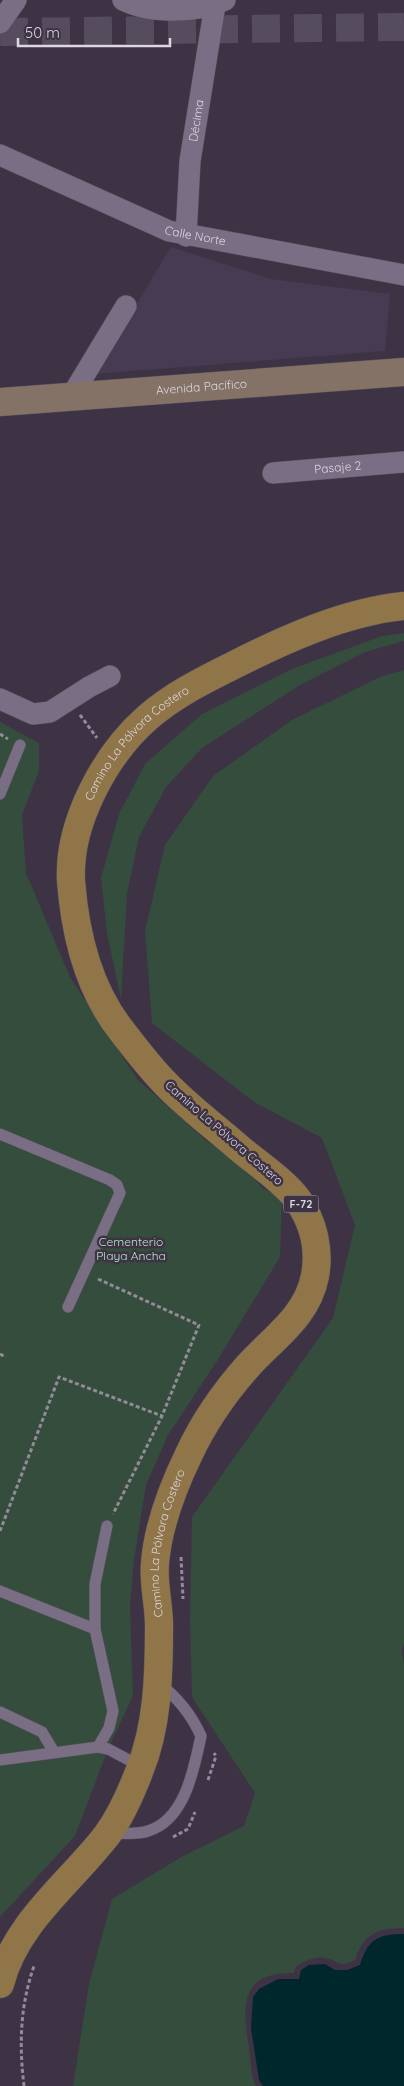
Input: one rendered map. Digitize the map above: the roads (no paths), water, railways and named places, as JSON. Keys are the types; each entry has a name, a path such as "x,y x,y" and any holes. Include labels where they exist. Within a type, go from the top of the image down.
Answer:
{"main road":[{"name":"Camino La Pólvora Costero","path":"0,1984 17,1941 108,1833 142,1767 153,1730 157,1682 159,1620 155,1562 163,1523 175,1485 201,1431 230,1387 251,1362 286,1330 304,1306 315,1278 316,1248 308,1218 292,1192 164,1083 106,1009 94,982 78,933 70,866 74,838 89,801 112,756 134,729 155,711 192,686 256,654 349,617 404,606"}],"street":[{"path":"0,23 16,0"},
{"name":"Décima","path":"123,0 132,5 173,11 220,3 190,161 186,236"},
{"name":"Calle Norte","path":"0,155 170,231 186,236 404,274"},
{"path":"71,397 126,306"},
{"name":"Avenida Pacífico","path":"0,402 404,372"},
{"name":"Pasaje 2","path":"273,473 404,462"},
{"path":"0,699 33,714 50,712 110,676"}],"lane":[{"path":"0,794 20,745"},
{"path":"0,1134 110,1180 117,1186 120,1193 68,1307"},
{"path":"98,1747 109,1728 113,1711 95,1629 95,1584 108,1526"},
{"path":"0,1591 95,1629"},
{"path":"108,1833 146,1832 161,1827 178,1810 197,1757 201,1736 198,1730 174,1695 157,1682"},
{"path":"0,1712 42,1732 54,1752"},
{"path":"0,1760 98,1747 108,1749 142,1767"}],"tunnel":[{"path":"0,32 404,27"}],"park label":[{"name":"Cementerio Playa Ancha","path":"131,1249"}]}
